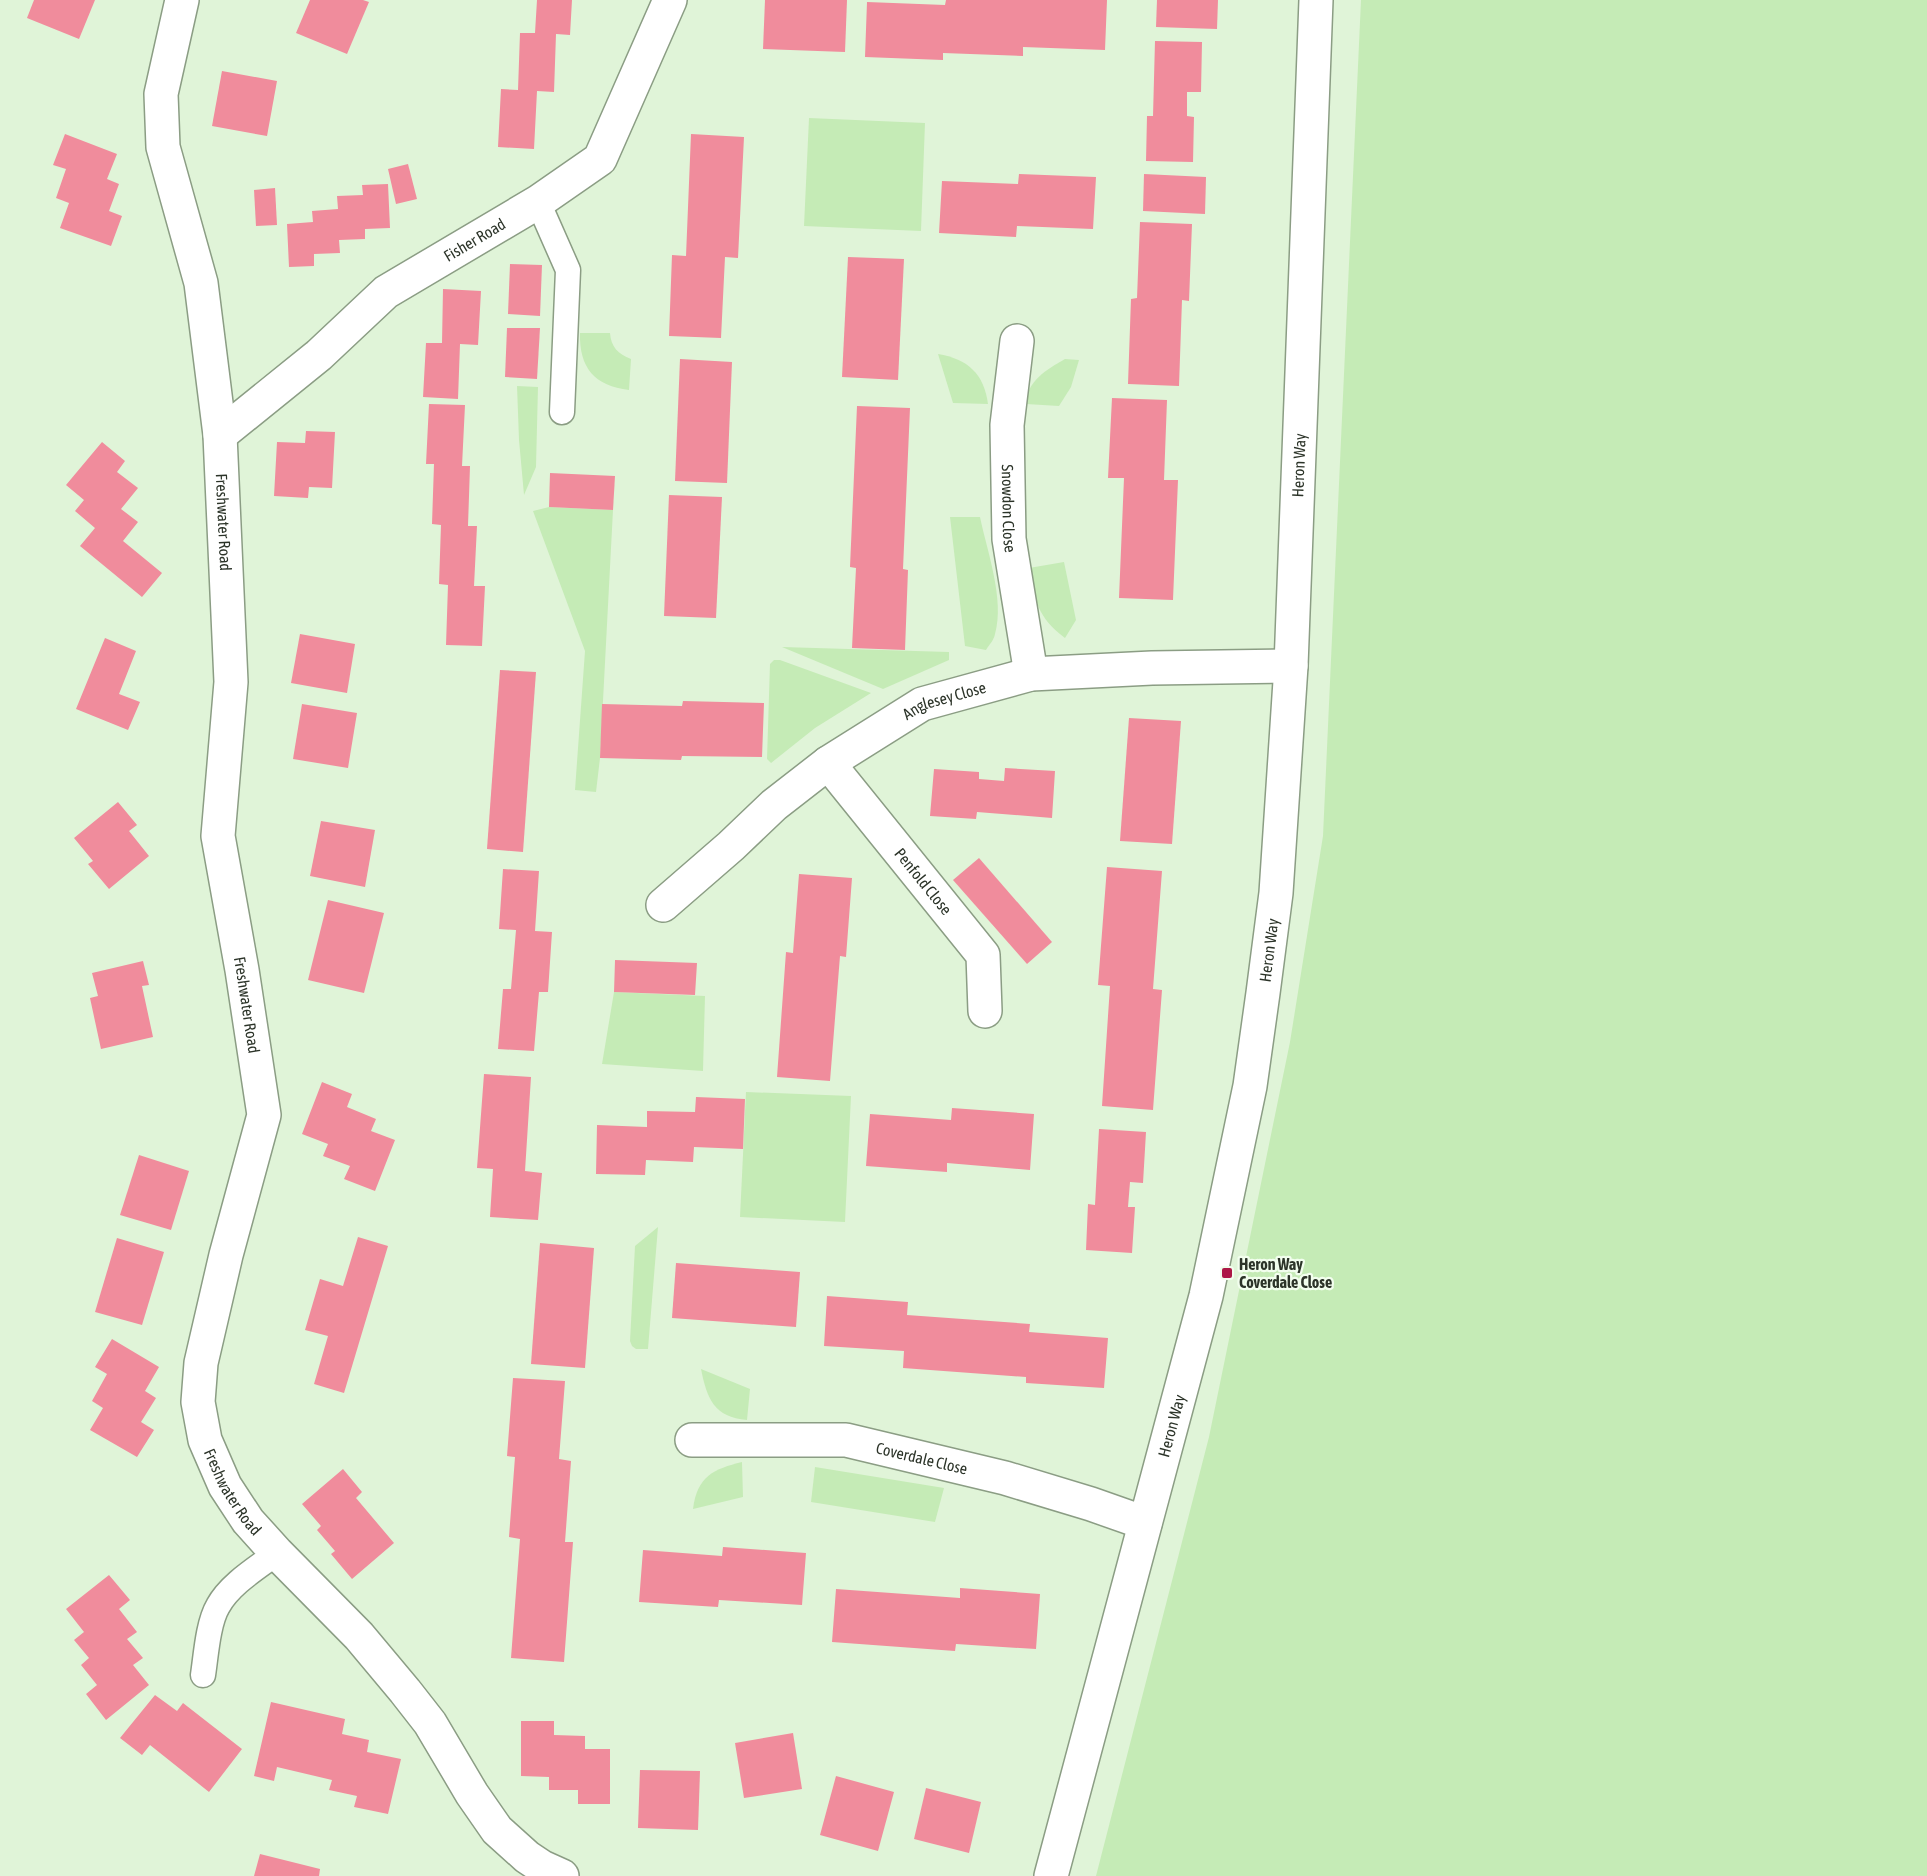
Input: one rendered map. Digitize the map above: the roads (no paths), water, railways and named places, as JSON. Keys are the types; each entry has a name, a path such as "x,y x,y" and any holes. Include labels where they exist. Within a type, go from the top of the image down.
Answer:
{"street":[{"name":"Freshwater Road","path":"182,0 161,94 163,147 201,283 220,435 231,682 218,836 242,970 264,1115 226,1255 201,1363 198,1402 205,1440 225,1486 248,1521 359,1636 419,1708 497,1830 527,1857 562,1876"},
{"name":"Fisher Road","path":"220,435 319,355 386,292 538,202 600,159 670,0"},
{"name":"Heron Way","path":"1051,1876 1206,1296 1250,1086 1276,893 1291,666 1316,0"},
{"name":"Snowdon Close","path":"1017,341 1007,425 1009,539 1031,674"},
{"name":"Anglesey Close","path":"663,905 732,846 774,805 828,763 922,704 1031,674 1152,668 1291,666"},
{"name":"Penfold Close","path":"828,763 982,955 985,1011"},
{"name":"Coverdale Close","path":"692,1440 846,1440 1005,1478 1145,1523"}],"lane":[{"path":"538,202 567,270 562,412"},
{"path":"202,1675 217,1607 233,1588 277,1553"}],"place":[{"name":"Heron Way Coverdale Close","path":"1227,1273"}]}
